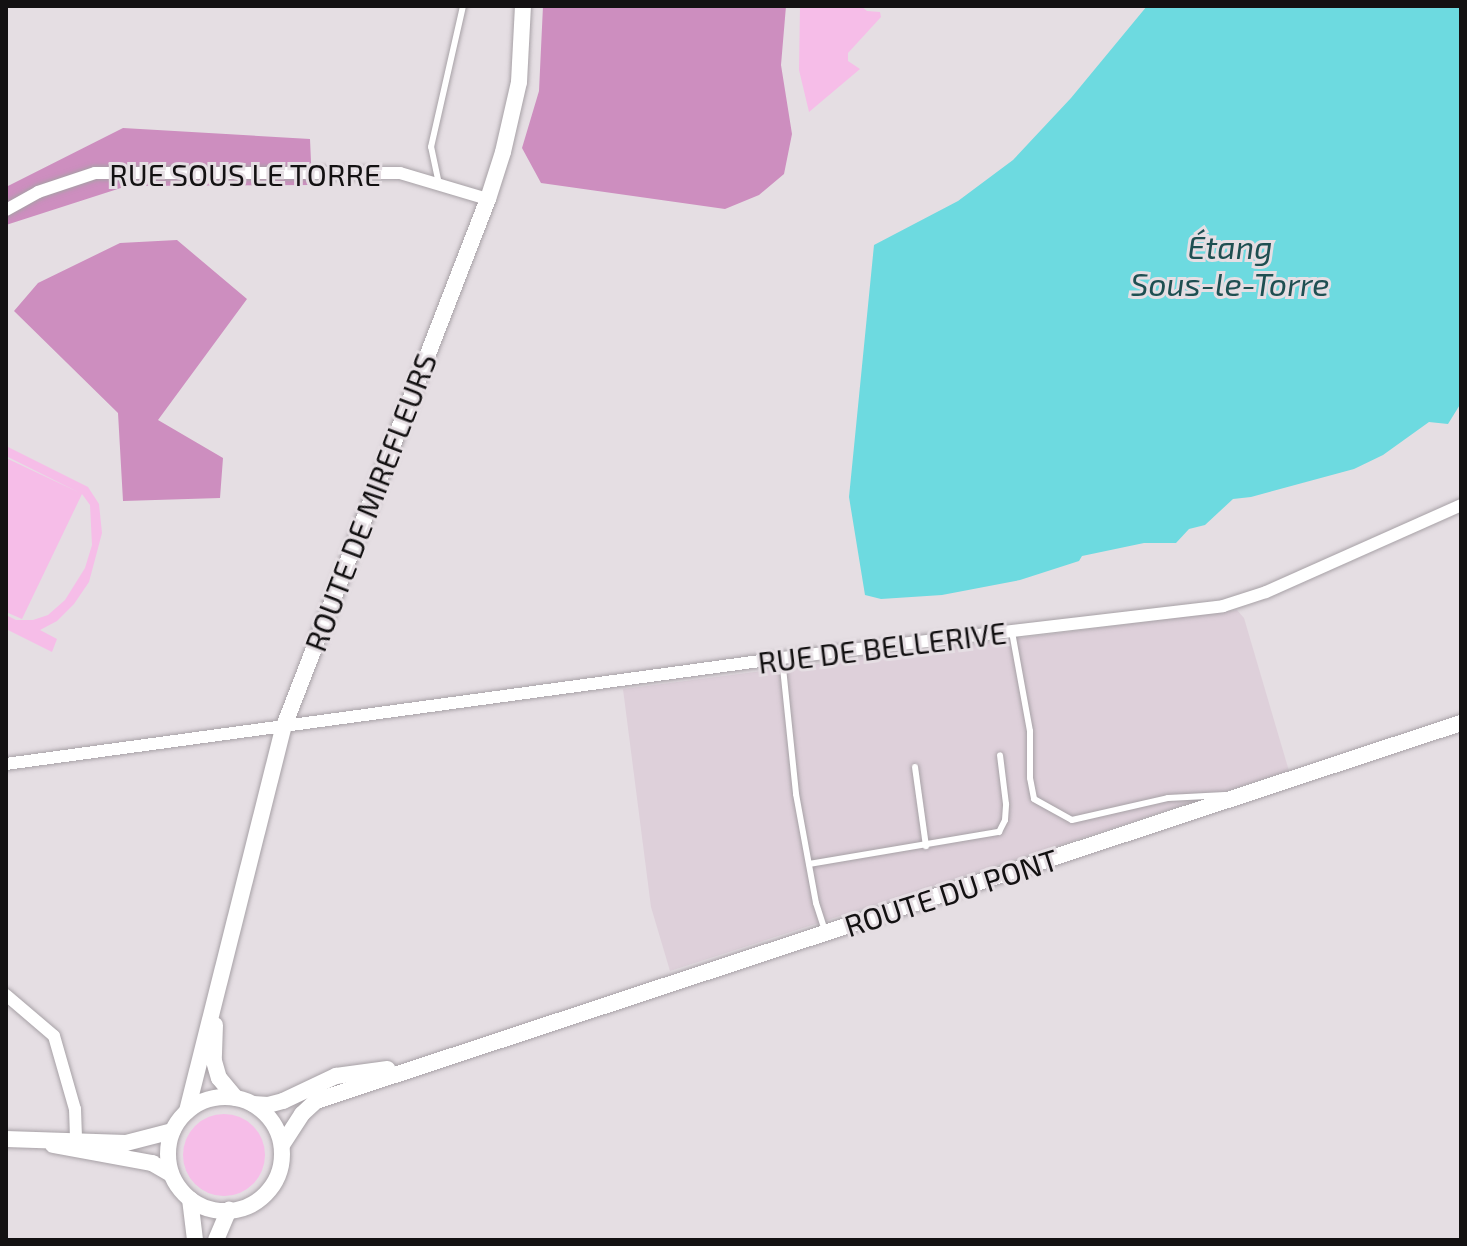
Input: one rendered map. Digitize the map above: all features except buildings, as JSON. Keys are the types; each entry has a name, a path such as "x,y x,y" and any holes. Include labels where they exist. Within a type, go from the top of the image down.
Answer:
{"main road":[{"name":"ROUTE DE MIREFLEURS","path":"187,1111 195,1093 205,1032 217,1000 284,726 488,199 519,82 523,6"},
{"name":"ROUTE DU PONT","path":"282,1145 302,1114 316,1101 1461,723"},
{"name":"ROUTE DE MIREFLEURS","path":"217,1000 214,1061 219,1078 236,1098"},
{"name":"ROUTE DU PONT","path":"253,1104 268,1105 283,1101 336,1076 441,1061"},
{"path":"6,1139 40,1142 90,1154 152,1163 171,1174 190,1199 215,1210 248,1206 263,1196 275,1181 281,1164 282,1145 276,1128 253,1104 236,1098 202,1101 187,1111 172,1131 168,1159 171,1174"},
{"path":"40,1142 76,1139 126,1143 172,1131"},
{"path":"190,1199 195,1240"},
{"path":"216,1240 229,1210"}],"street":[{"name":"RUE SOUS LE TORRE","path":"6,210 38,192 95,173 400,173 488,199"},
{"name":"RUE DE BELLERIVE","path":"6,764 244,734 782,658 1191,611 1243,600 1461,505"},
{"path":"6,995 54,1036 75,1109 76,1139"}],"lane":[{"path":"439,184 431,147 463,6"},
{"path":"1012,631 1030,731 1030,778 1034,799 1072,820 1168,798 1244,793"},
{"path":"782,658 791,757 809,864 826,934"},
{"path":"809,864 990,835 1003,828 1006,804 1000,755"},
{"path":"915,767 926,846"}],"shaded area":[{"path":"543,6 786,6 781,65 792,134 784,174 759,195 725,209 541,183 522,148 539,91"},
{"path":"800,6 861,6 867,11 880,12 881,17 848,53 848,61 860,69 809,112 799,70"},
{"path":"123,128 310,139 312,185 127,186 6,225 6,187"},
{"path":"177,240 247,299 158,420 223,458 220,498 123,501 118,413 14,311 38,283 120,243"},
{"path":"6,446 88,487 99,504 102,533 89,582 57,621 40,630 57,639 52,652 6,629 6,615 16,620 33,620 48,615 65,600 85,568 92,545 90,505 82,494 22,619 6,612 6,458 80,493 6,456"},
{"path":"1237,610 1244,618 1289,771 670,971 651,907 623,689"},
{"path":"224,1114 240,1117 253,1126 262,1139 265,1155 262,1171 253,1184 240,1193 224,1196 208,1193 195,1184 186,1171 183,1155 186,1139 195,1126 208,1117"}],"water":[{"name":"Étang Sous-le-Torre","path":"1147,6 1461,6 1461,403 1448,424 1429,422 1383,455 1354,469 1233,499 1205,525 1189,529 1176,543 1144,543 1082,556 1079,561 1020,580 942,595 881,599 865,595 849,497 874,245 958,201 1013,160 1071,98"}]}
